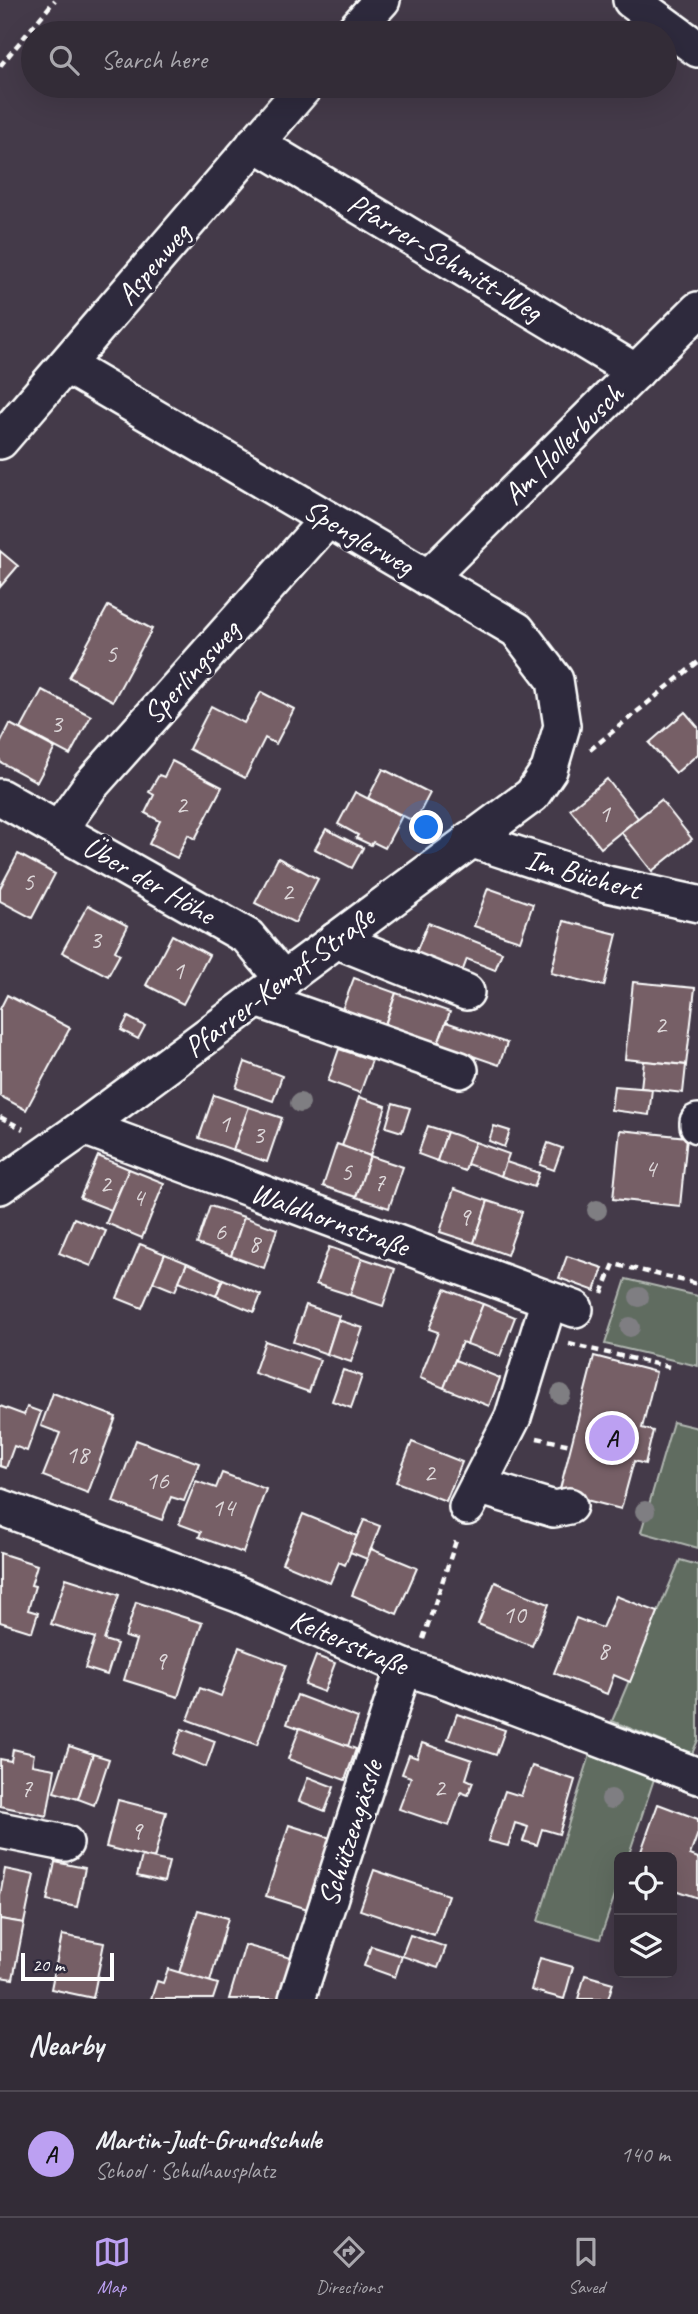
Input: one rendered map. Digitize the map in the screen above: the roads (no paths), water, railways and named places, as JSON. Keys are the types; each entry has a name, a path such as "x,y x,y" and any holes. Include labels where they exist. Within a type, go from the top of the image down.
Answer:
{"street":[{"path":"363,21 382,0"},
{"path":"631,0 660,21"},
{"path":"677,34 698,49"},
{"name":"Aspenweg","path":"0,441 294,98"},
{"name":"Pfarrer-Schmitt-Weg","path":"255,142 636,372"},
{"name":"Am Hollerbusch","path":"428,578 698,310"},
{"name":"Spenglerweg","path":"67,366 517,630 555,680 562,726 550,770"},
{"name":"Sperlingsweg","path":"60,828 90,786 328,519"},
{"name":"Pfarrer-Kempf-Straße","path":"0,1186 84,1127 532,795 550,770"},
{"name":"Über der Höhe","path":"0,797 60,828 248,937 270,989"},
{"name":"Im Büchert","path":"470,839 607,884 698,904"},
{"path":"336,940 466,992"},
{"path":"270,989 460,1070"},
{"name":"Waldhornstraße","path":"84,1127 576,1300 538,1336 513,1417 473,1497 554,1510 569,1506"},
{"name":"Kelterstraße","path":"0,1507 238,1594 404,1667 698,1776"},
{"name":"Schützengässle","path":"297,1999 404,1667"},
{"path":"0,1830 65,1843"}],"place":[{"name":"Martin-Judt-Grundschule","path":"612,1438"}]}
